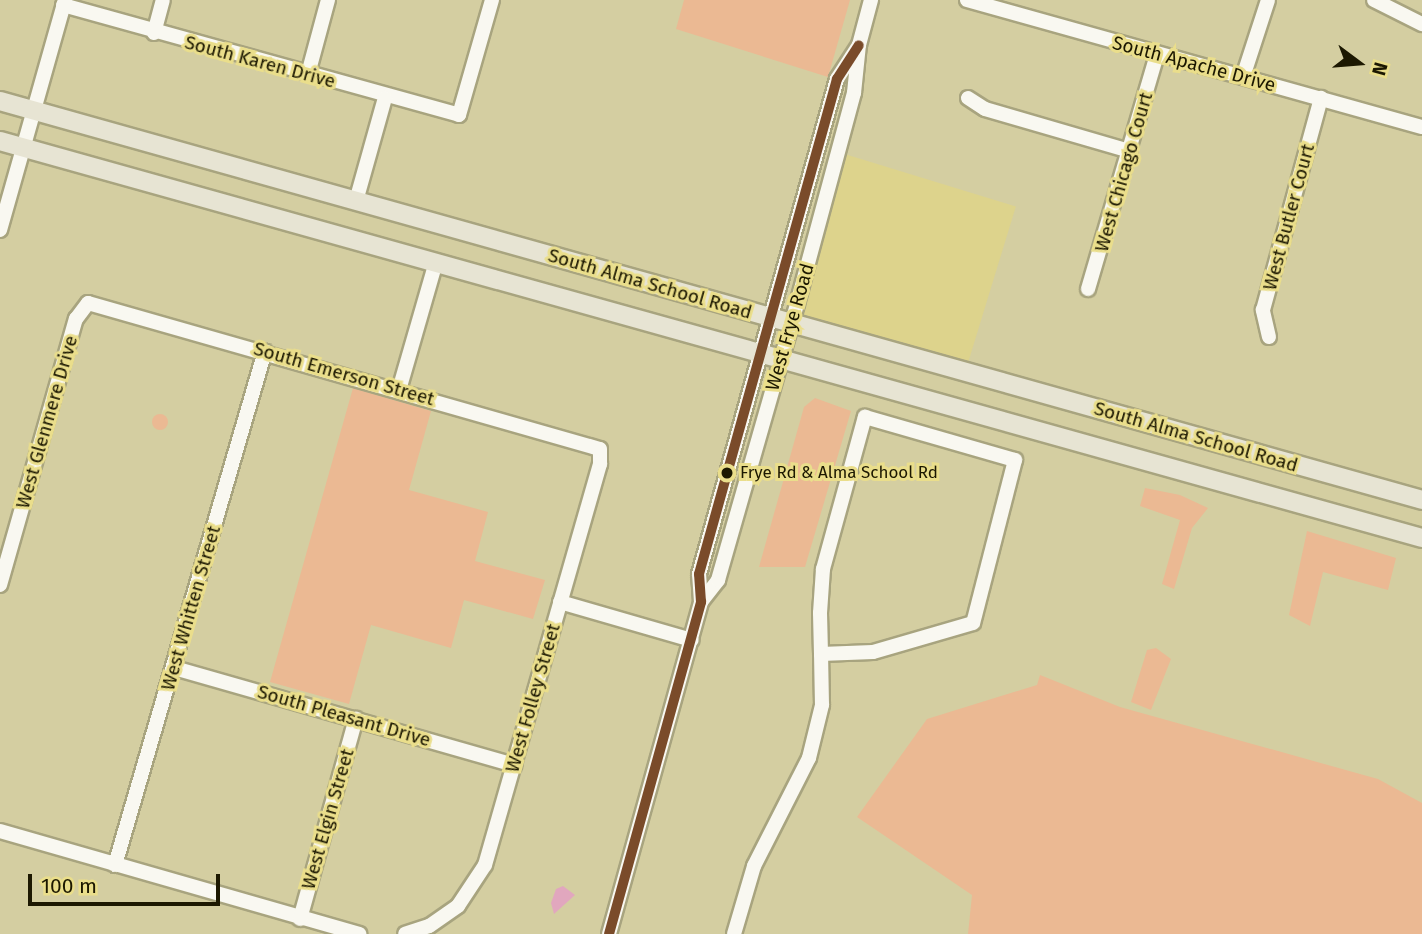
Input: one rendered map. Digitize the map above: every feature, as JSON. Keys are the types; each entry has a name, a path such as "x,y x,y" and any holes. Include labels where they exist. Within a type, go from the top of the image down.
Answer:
{"main road":[{"name":"South Alma School Road","path":"0,101 1422,500"},
{"name":"South Alma School Road","path":"0,141 1422,538"}],"street":[{"path":"154,33 163,0"},
{"path":"308,74 328,0"},
{"name":"South Karen Drive","path":"64,3 154,33 458,115 492,0"},
{"name":"West Frye Road","path":"701,602 718,580 782,358 854,93 859,45 871,0"},
{"name":"South Apache Drive","path":"967,0 1422,127"},
{"path":"1243,77 1268,0"},
{"path":"1374,1 1422,24"},
{"path":"0,230 36,111 64,3"},
{"name":"West Frye Road","path":"609,934 692,640 701,602 699,574 837,79 859,45"},
{"name":"West Chicago Court","path":"1088,289 1157,54"},
{"path":"356,201 386,97"},
{"path":"968,98 985,109 1130,151"},
{"name":"West Butler Court","path":"1269,337 1263,310 1321,98"},
{"path":"399,390 436,262"},
{"name":"South Emerson Street","path":"88,303 264,351 600,449"},
{"name":"West Glenmere Drive","path":"0,585 76,319 88,303"},
{"name":"West Whitten Street","path":"115,865 264,351"},
{"path":"734,934 754,866 809,758 822,705 821,654 823,569 865,417 1015,460 973,623 873,652 821,654"},
{"name":"West Folley Street","path":"405,934 429,926 474,888 485,865 600,464 600,449"},
{"path":"560,602 692,640"},
{"name":"South Pleasant Drive","path":"174,668 514,765"},
{"name":"West Elgin Street","path":"300,919 356,719"},
{"path":"0,831 360,934"}],"shaded area":[{"path":"684,0 850,0 828,77 676,29"},
{"path":"838,152 1016,206 964,377 786,322"},
{"path":"353,388 431,411 409,490 488,512 475,561 545,580 533,619 464,600 451,648 371,625 349,704 270,682"},
{"path":"815,398 851,411 805,567 759,567 804,407"},
{"path":"160,414 166,416 166,428 160,430 154,428 152,422 154,416"},
{"path":"1145,488 1180,495 1208,508 1192,528 1174,589 1162,584 1180,520 1140,506"},
{"path":"1307,531 1396,558 1388,590 1323,572 1310,626 1289,615"},
{"path":"1156,648 1171,659 1151,710 1131,702 1147,650"},
{"path":"1040,675 1120,707 1378,779 1422,803 1422,934 968,934 972,895 857,817 927,719 1037,685"},
{"path":"563,886 575,895 554,914 551,903 556,889"}],"transit line":[{"path":"609,934 701,602 699,574 837,79 859,45"}],"place":[{"name":"Frye Rd & Alma School Rd","path":"727,473"}]}
